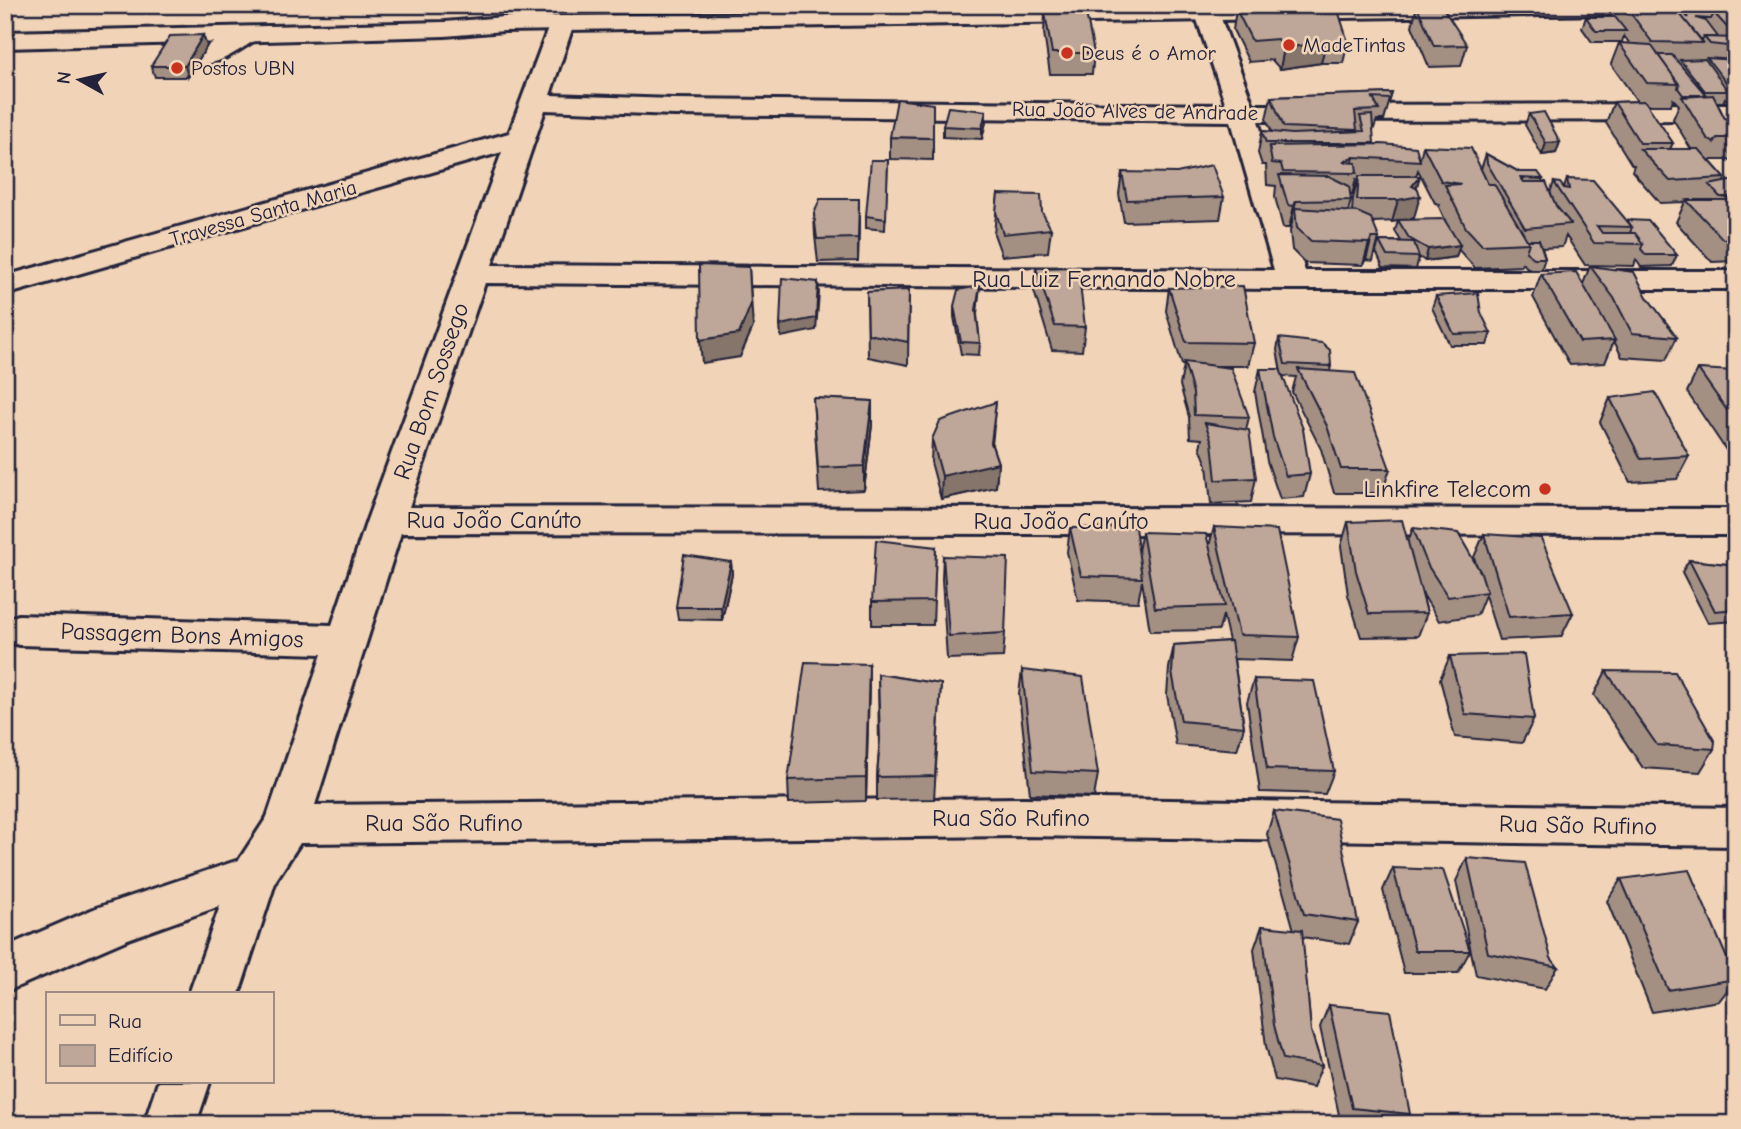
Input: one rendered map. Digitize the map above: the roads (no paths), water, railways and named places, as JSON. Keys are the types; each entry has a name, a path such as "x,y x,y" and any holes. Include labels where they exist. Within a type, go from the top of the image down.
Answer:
{"street":[{"path":"5,40 161,47 248,34 444,29 507,14 562,23 1206,10 1736,5"},
{"path":"1206,10 1242,113 1292,280"},
{"name":"Rua Bom Sossego","path":"215,992 255,874 287,824 386,520 562,23"},
{"path":"200,58 214,54 248,34"},
{"name":"Rua João Alves de Andrade","path":"534,102 674,107 1242,113 1736,112"},
{"name":"Travessa Santa Maria","path":"5,286 521,138"},
{"name":"Rua Luiz Fernando Nobre","path":"473,274 1292,280 1736,280"},
{"name":"Rua João Canúto","path":"386,520 1736,522"},
{"name":"Passagem Bons Amigos","path":"19,631 345,640"},
{"name":"Rua São Rufino","path":"287,824 1023,817 1736,827"},
{"path":"5,970 113,923 255,874"},
{"path":"170,1124 183,1084"}],"place":[{"name":"MadeTintas","path":"1289,45"},
{"name":"Deus é o Amor","path":"1067,53"},
{"name":"Postos UBN","path":"177,68"},
{"name":"Linkfire Telecom","path":"1545,489"}]}
